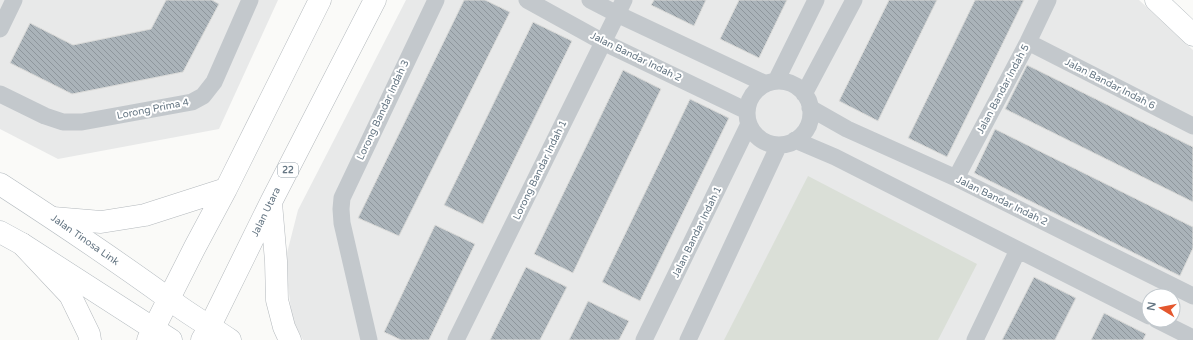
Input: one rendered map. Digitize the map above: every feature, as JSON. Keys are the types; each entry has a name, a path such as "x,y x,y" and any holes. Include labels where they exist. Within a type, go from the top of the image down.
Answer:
{"main road":[{"path":"0,232 22,244 158,336 169,299 320,0"},
{"name":"Jalan Utara","path":"206,333 271,202 375,0"},
{"path":"1156,0 1193,35"},
{"name":"Jalan Tinosa Link","path":"0,184 53,218 169,299 206,333 230,340"},
{"path":"53,218 101,222 145,215 226,188"},
{"path":"271,202 276,261 277,300 284,327 290,340"},
{"path":"22,244 70,296 89,334 90,340"}],"street":[{"path":"0,29 14,0"},
{"name":"Lorong Prima 4","path":"0,94 45,116 63,122 82,122 192,102 204,96 214,82 250,0"},
{"name":"Lorong Bandar Indah 3","path":"369,340 342,223 342,198 436,0"},
{"name":"Jalan Bandar Indah 2","path":"527,0 603,42 748,117"},
{"path":"590,0 620,7 771,83"},
{"path":"771,83 816,0"},
{"path":"807,101 854,0"},
{"name":"Jalan Bandar Indah 5","path":"956,178 1028,42 1048,0"},
{"name":"Lorong Bandar Indah 1","path":"456,340 620,7"},
{"name":"Jalan Bandar Indah 6","path":"1028,42 1193,126"},
{"path":"688,340 787,143 803,134 808,126 810,117 807,101 796,86 786,82 771,83 759,88 749,103 748,117 753,132 760,140 770,144 787,143 835,157 1141,312"},
{"name":"Jalan Bandar Indah 2","path":"807,101 847,129 956,178 1192,294"},
{"name":"Jalan Bandar Indah 1","path":"644,340 748,117"},
{"path":"975,340 1018,250"},
{"path":"1165,329 1193,338"}],"shaded area":[{"path":"0,0 278,0 219,129 58,159 0,129"},
{"path":"406,0 1139,0 1193,50 1193,340 303,340 292,318 285,261 298,210"},
{"path":"808,176 977,264 938,340 724,340"}],"building":[{"path":"166,0 212,0 219,4 183,72 72,94 10,63 30,23 73,45 151,29"},
{"path":"464,0 485,0 510,12 399,236 358,218"},
{"path":"654,0 706,0 694,26 651,5"},
{"path":"739,0 787,0 759,58 720,39"},
{"path":"889,0 937,0 878,121 839,101"},
{"path":"975,0 1024,0 947,157 908,138"},
{"path":"533,22 572,41 483,224 444,205"},
{"path":"1027,65 1193,147 1193,202 1005,109"},
{"path":"623,70 661,89 573,273 534,254"},
{"path":"690,99 729,118 640,301 602,282"},
{"path":"995,129 1193,227 1193,248 1180,276 974,173"},
{"path":"435,225 475,244 429,340 401,340 384,332"},
{"path":"526,267 567,287 540,340 490,340"},
{"path":"1034,277 1076,298 1055,340 1002,340"},
{"path":"588,301 629,321 619,340 569,340"},
{"path":"1104,313 1146,334 1143,340 1091,340"}]}
